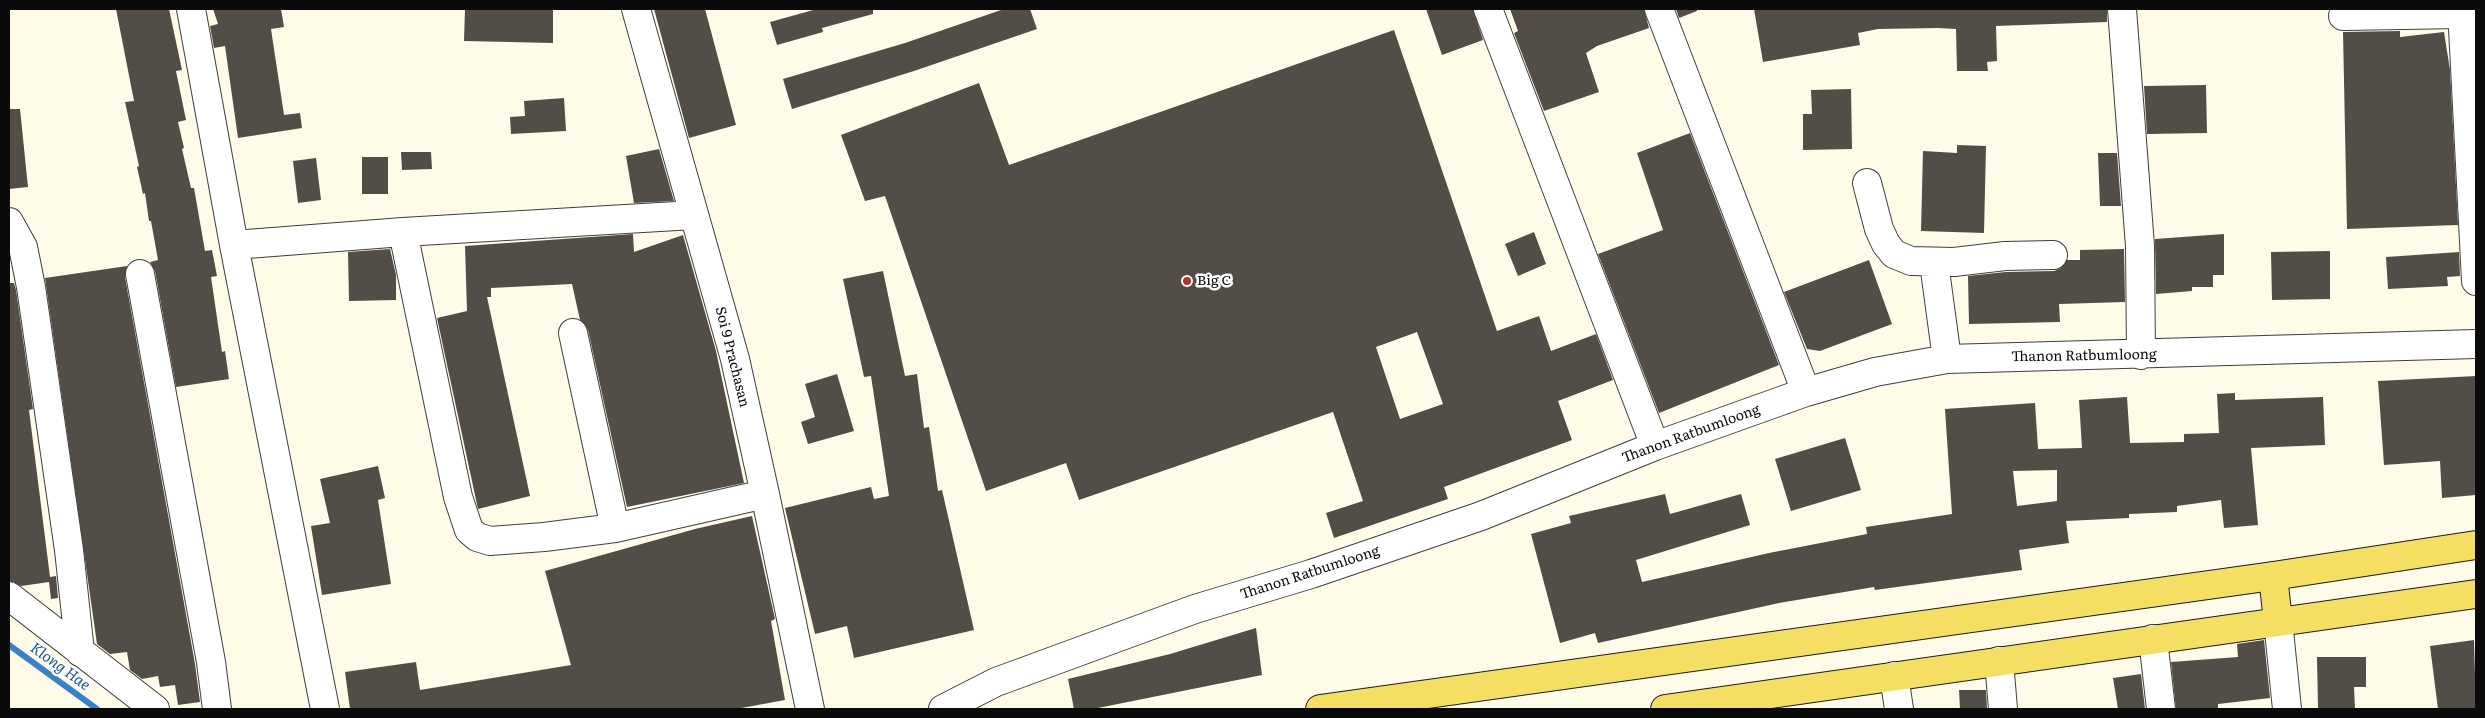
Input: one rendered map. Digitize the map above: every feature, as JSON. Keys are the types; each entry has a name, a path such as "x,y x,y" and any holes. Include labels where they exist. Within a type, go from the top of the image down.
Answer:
{"main road":[{"path":"1320,709 2273,576 2476,545"},
{"path":"2273,576 2278,621"},
{"path":"1664,709 2476,594"}],"street":[{"path":"191,9 234,244 325,709"},
{"name":"Soi 9 Prachasan","path":"636,9 735,359 810,709"},
{"path":"1488,9 1655,446"},
{"path":"1659,9 1806,392"},
{"path":"2122,9 2140,246 2141,355"},
{"path":"2342,16 2462,12 2476,281"},
{"path":"1867,183 1879,229 1890,249 1894,254 1911,261 1934,263 2005,256 2053,256"},
{"path":"234,244 694,215"},
{"path":"9,222 23,247 31,287 69,550 80,652"},
{"path":"403,232 458,497 469,530 476,537 490,540 544,537 615,528 765,494"},
{"path":"1934,263 1948,359"},
{"path":"140,274 211,662 217,709"},
{"path":"573,333 615,528"},
{"name":"Thanon Ratbumloong","path":"943,709 996,682 1195,609 1311,574 1481,516 1655,446 1806,392 1875,372 1948,359 2476,344"},
{"path":"9,596 155,709"},
{"path":"2278,621 2287,709"},
{"path":"2153,639 2161,709"},
{"path":"2000,661 2003,709"},
{"path":"1894,676 1899,709"}],"building":[{"path":"116,9 169,9 182,70 176,71 186,120 178,122 184,148 182,149 191,188 194,188 205,251 212,250 217,276 211,277 222,352 225,351 229,379 176,387 155,271 150,262 158,260 145,193 143,194 137,167 139,166 125,102 134,101"},
{"path":"213,9 281,9 284,27 271,29 284,115 300,113 302,128 238,138 225,46 214,48 210,26 218,24"},
{"path":"465,9 553,9 553,43 464,41"},
{"path":"654,9 705,9 736,125 689,138"},
{"path":"817,9 873,9 873,14 822,28 823,32 777,45 770,22"},
{"path":"1004,9 1030,9 1037,29 914,71 792,109 783,79 905,43"},
{"path":"1426,9 1473,9 1483,40 1442,55"},
{"path":"1510,9 1644,9 1649,28 1597,46 1586,53 1599,92 1544,111 1514,33 1518,31"},
{"path":"1676,9 1697,9 1697,11 1679,18"},
{"path":"1754,9 2107,9 2107,22 1996,26 1997,61 1987,62 1988,71 1957,71 1956,29 1938,28 1878,29 1858,33 1860,45 1763,62"},
{"path":"1394,30 1497,331 1539,316 1551,351 1596,334 1613,380 1558,401 1572,440 1444,487 1448,499 1334,538 1326,513 1363,501 1333,412 1079,500 1066,463 986,491 885,196 865,201 841,135 979,83 1009,165","holes":["1417,332 1443,404 1400,419 1376,347"]},
{"path":"2400,31 2400,37 2444,32 2450,70 2458,225 2347,229 2343,32"},
{"path":"2206,85 2207,133 2147,134 2144,86"},
{"path":"1851,89 1852,149 1803,150 1803,114 1812,114 1811,90"},
{"path":"564,98 566,131 511,134 510,117 525,116 524,101"},
{"path":"9,109 20,109 28,187 9,189"},
{"path":"1690,133 1779,365 1659,413 1598,254 1663,230 1637,153"},
{"path":"1957,145 1986,146 1984,233 1921,231 1923,151 1957,153"},
{"path":"659,149 674,201 634,203 626,156"},
{"path":"401,152 431,152 432,169 402,170"},
{"path":"2098,153 2117,153 2121,206 2100,206"},
{"path":"362,157 388,157 388,194 362,194"},
{"path":"316,158 321,200 298,203 293,161"},
{"path":"1534,232 1546,264 1518,276 1505,244"},
{"path":"633,234 634,252 683,235 716,351 744,483 627,507 588,330 580,320 572,284 491,288 491,297 487,297 530,496 478,509 437,318 467,311 465,246"},
{"path":"2224,234 2224,275 2213,275 2213,287 2192,287 2192,291 2156,294 2155,239"},
{"path":"390,249 396,275 396,300 349,301 348,252"},
{"path":"2124,249 2125,302 2059,304 2060,322 1969,324 1968,276 2006,272 2054,271 2061,268 2067,260 2080,260 2080,250"},
{"path":"2330,251 2330,299 2272,300 2271,252"},
{"path":"2459,252 2460,276 2447,277 2448,286 2388,289 2386,257"},
{"path":"1869,260 1892,324 1820,351 1807,349 1784,292"},
{"path":"127,266 125,277 195,664 200,702 178,705 175,685 160,687 158,676 142,679 130,670 127,652 110,654 97,644 45,278"},
{"path":"883,271 905,376 917,374 924,428 929,427 938,491 942,490 974,630 854,658 847,626 815,634 785,508 871,487 874,499 889,496 871,376 864,377 843,279"},
{"path":"9,283 14,283 16,290 33,409 29,410 50,577 56,576 58,598 51,599 49,582 21,586 9,581"},
{"path":"837,374 854,431 808,444 801,422 815,417 805,384"},
{"path":"2476,376 2476,495 2442,498 2440,461 2384,465 2378,381"},
{"path":"2235,393 2235,400 2323,397 2325,445 2251,448 2258,525 2224,528 2221,500 2177,506 2177,512 2129,514 2129,518 2066,521 2069,543 2019,550 2022,570 1875,590 1874,587 1779,603 1598,643 1595,633 1560,643 1531,534 1571,523 1569,516 1665,494 1670,514 1741,494 1750,525 1636,560 1642,582 1769,553 1867,534 1866,527 1952,514 1945,409 2035,403 2038,449 2082,448 2079,400 2127,397 2130,443 2184,442 2184,434 2219,433 2217,394","holes":["2057,470 2057,501 2017,506 2013,471"]},
{"path":"1845,438 1861,490 1791,511 1775,459"},
{"path":"378,466 385,498 378,500 391,584 322,595 311,526 330,523 320,479"},
{"path":"752,516 775,619 771,621 785,700 736,709 350,709 345,672 416,662 420,690 571,665 545,571 695,529"},
{"path":"1256,628 1262,675 1093,709 1074,709 1068,679 1170,654"},
{"path":"2264,640 2270,698 2218,704 2218,709 2176,709 2171,662 2238,657 2237,644"},
{"path":"2474,640 2476,709 2438,709 2430,646"},
{"path":"2317,657 2366,657 2366,687 2354,687 2355,709 2318,709"},
{"path":"2141,674 2145,709 2118,709 2113,678"},
{"path":"1959,690 1986,690 1987,709 1960,709"}],"waterway":[{"name":"Klong Hae","path":"9,645 97,709"}],"place":[{"name":"Big C","path":"1187,281"}]}
